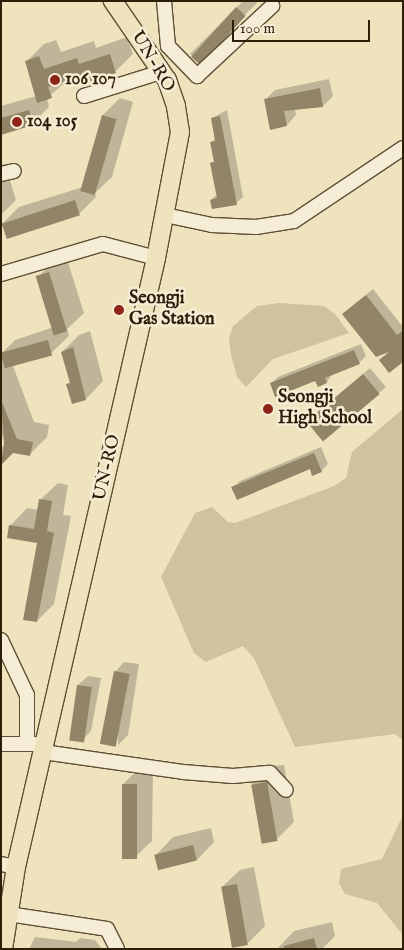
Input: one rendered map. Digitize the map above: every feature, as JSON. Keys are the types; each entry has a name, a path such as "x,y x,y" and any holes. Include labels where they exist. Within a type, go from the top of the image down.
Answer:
{"main road":[{"name":"UN-RO","path":"3,949 8,914 9,865 156,258 180,132 176,106 161,72 113,1"}],"street":[{"path":"164,1 168,46 197,76 272,6"},
{"path":"84,96 161,72"},
{"path":"165,215 212,225 256,227 294,221 403,148"},
{"path":"1,274 103,244 156,258"},
{"path":"1,640 27,695 38,747"},
{"path":"1,744 38,747 183,772 233,776 270,773 286,790"},
{"path":"8,914 107,929 117,949"}],"shaded area":[{"path":"279,303 324,306 335,314 349,333 273,359 246,387 237,377 231,355 229,338 233,326 257,306"},
{"path":"403,409 403,740 395,734 295,747 254,658 243,646 206,662 194,653 161,577 195,513 212,507 228,522 235,523 334,486 346,478 352,452"},
{"path":"403,815 403,935 377,903 345,894 339,883 341,869 382,859"}],"building":[{"path":"236,7 246,16 201,65 191,57"},
{"name":"106 107","path":"110,54 116,73 85,83 83,75 48,87 52,98 37,103 25,61 39,56 44,69 77,58 79,64"},
{"path":"320,88 323,107 284,111 287,126 270,130 264,99"},
{"name":"104 105","path":"29,110 33,125 1,135 1,118"},
{"path":"102,115 116,119 95,195 80,191"},
{"path":"220,116 237,205 212,209 210,200 217,198 210,163 214,162 210,142 215,141 211,118"},
{"path":"75,200 80,215 7,239 2,224"},
{"path":"49,272 67,331 54,335 36,276"},
{"path":"366,295 397,335 403,331 403,362 389,373 379,360 389,352 376,357 342,314"},
{"path":"48,340 52,355 5,368 1,353"},
{"path":"73,347 86,400 72,404 66,384 70,383 61,352"},
{"path":"354,350 360,364 325,378 327,383 318,387 315,381 275,397 270,383"},
{"path":"363,374 380,394 323,441 306,422"},
{"path":"1,400 17,439 33,442 30,456 13,453 1,465 4,444"},
{"path":"314,453 322,472 312,476 310,469 237,500 231,487"},
{"path":"39,499 52,501 47,531 54,533 37,622 23,620 37,543 7,538 9,525 34,529"},
{"path":"114,671 130,674 116,747 100,744"},
{"path":"77,685 92,687 84,743 69,740"},
{"path":"267,782 277,841 262,844 251,785"},
{"path":"122,784 137,784 137,859 122,859"},
{"path":"193,845 197,861 158,870 154,855"},
{"path":"237,884 248,945 232,948 221,887"},
{"path":"314,938 317,949 284,949 284,946"}],"place":[{"name":"106 107","path":"55,80"},
{"name":"104 105","path":"17,122"},
{"name":"Seongji Gas Station","path":"119,310"},
{"name":"Seongji High School","path":"268,409"}]}
